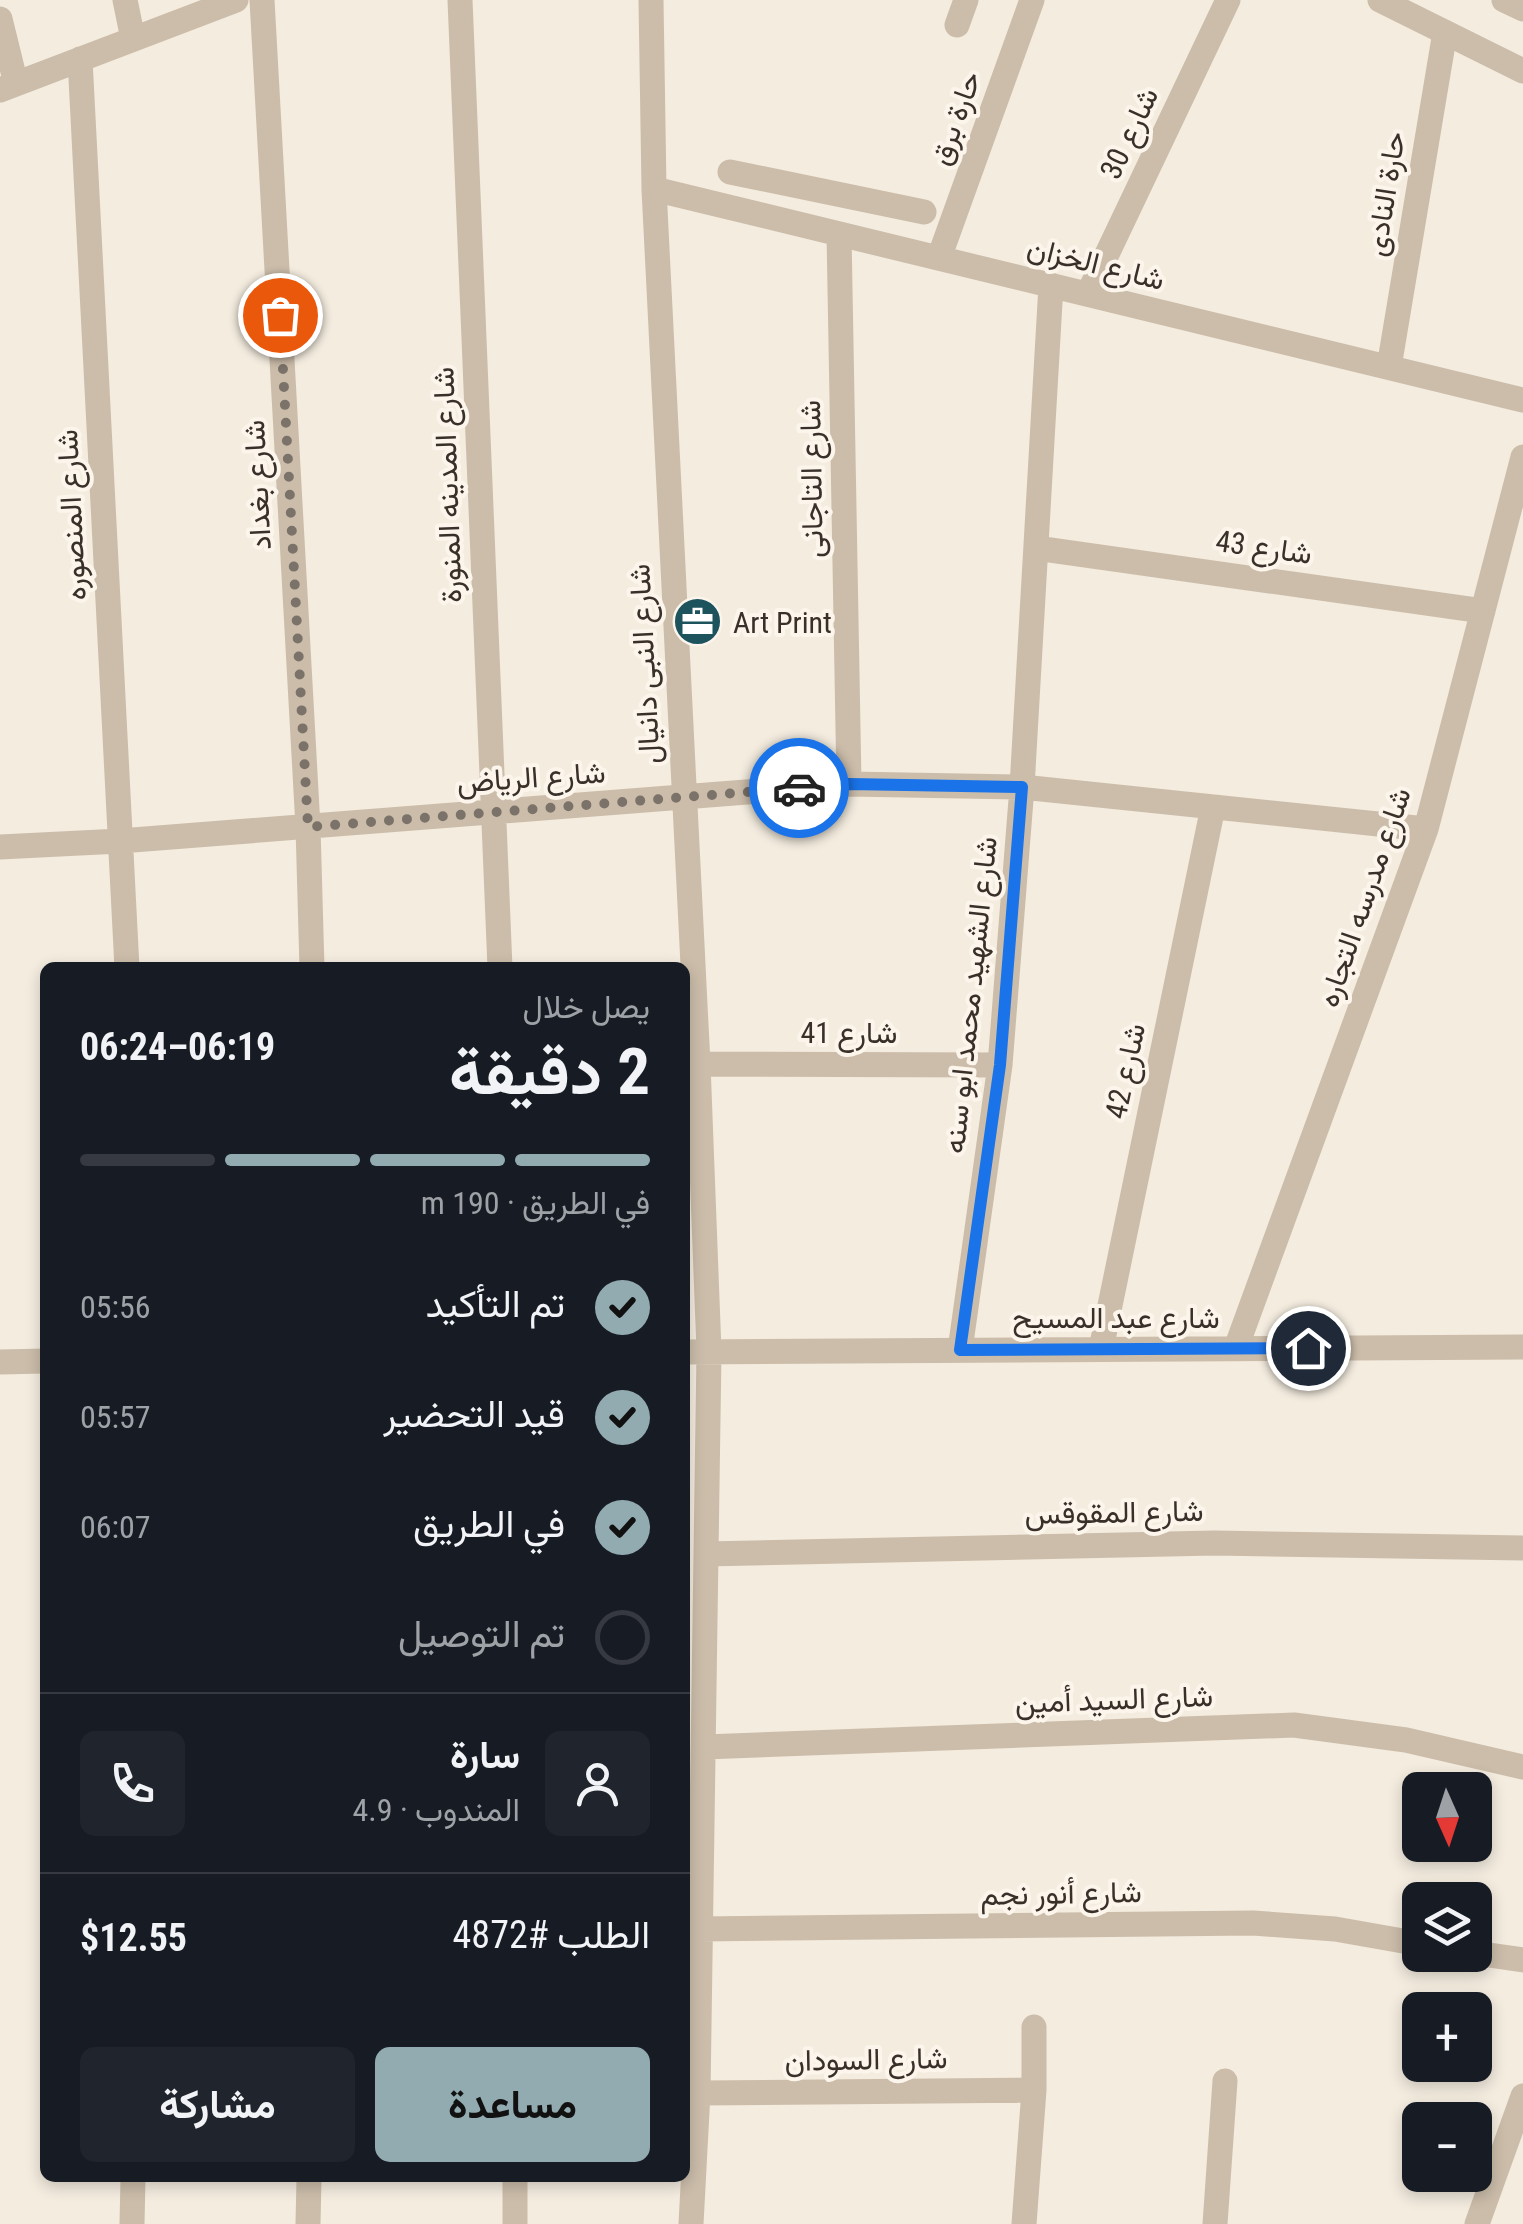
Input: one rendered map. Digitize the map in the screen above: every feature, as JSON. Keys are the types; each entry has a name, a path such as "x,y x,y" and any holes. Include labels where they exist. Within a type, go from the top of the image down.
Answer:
{"street":[{"path":"125,0 134,39"},
{"path":"0,19 8,87 236,0"},
{"name":"شارع بغداد","path":"262,0 308,827 312,962"},
{"name":"شارع المدينه المنورة","path":"460,0 500,962"},
{"name":"شارع النبى دانيال","path":"651,0 654,189 698,1064 697,1352 706,1554 698,2094 692,2224"},
{"path":"956,25 966,0"},
{"name":"حارة برق","path":"939,258 1032,0"},
{"name":"شارع 30","path":"1088,294 1228,0"},
{"path":"1380,0 1523,70"},
{"path":"1504,0 1523,9"},
{"name":"حارة النادى","path":"1389,367 1445,32"},
{"name":"شارع المنصوره","path":"80,59 127,962"},
{"path":"730,172 924,212"},
{"name":"شارع الخزان","path":"654,189 1523,400"},
{"name":"شارع التاجانى","path":"826,191 849,784"},
{"name":"شارع الشهيد محمد ابو سنه","path":"960,1350 1000,1065 1022,787 1051,285"},
{"name":"شارع مدرسه التجاره","path":"1236,1348 1426,829 1523,457"},
{"name":"شارع 43","path":"1036,548 1484,611"},
{"name":"شارع الرياض","path":"0,847 849,784 1022,787 1426,829"},
{"name":"شارع 42","path":"1101,1350 1213,807"},
{"name":"شارع 41","path":"698,1064 1000,1065"},
{"name":"شارع عبد المسيح","path":"697,1352 1523,1347"},
{"path":"0,1362 40,1361"},
{"name":"شارع المقوقس","path":"706,1554 1215,1542 1523,1548"},
{"name":"شارع السيد أمين","path":"704,1747 1294,1725 1406,1740 1523,1767"},
{"name":"شارع أنور نجم","path":"700,1929 1253,1923 1335,1929 1402,1941"},
{"path":"1492,1955 1523,1960"},
{"path":"1024,2224 1034,2090 1034,2027"},
{"path":"1215,2224 1225,2081"},
{"name":"شارع السودان","path":"698,2094 1034,2090"},
{"path":"1476,2224 1519,2122 1523,2096"},
{"path":"132,2224 133,2182"},
{"path":"308,2224 309,2182"},
{"path":"515,2182 515,2224"}],"way so far":[{"path":"280,315 308,827 799,788"}],"place":[{"name":"Art Print","path":"698,622"}],"route":[{"path":"799,788 849,784 1022,787 1000,1065 960,1350 1308,1348"}]}
